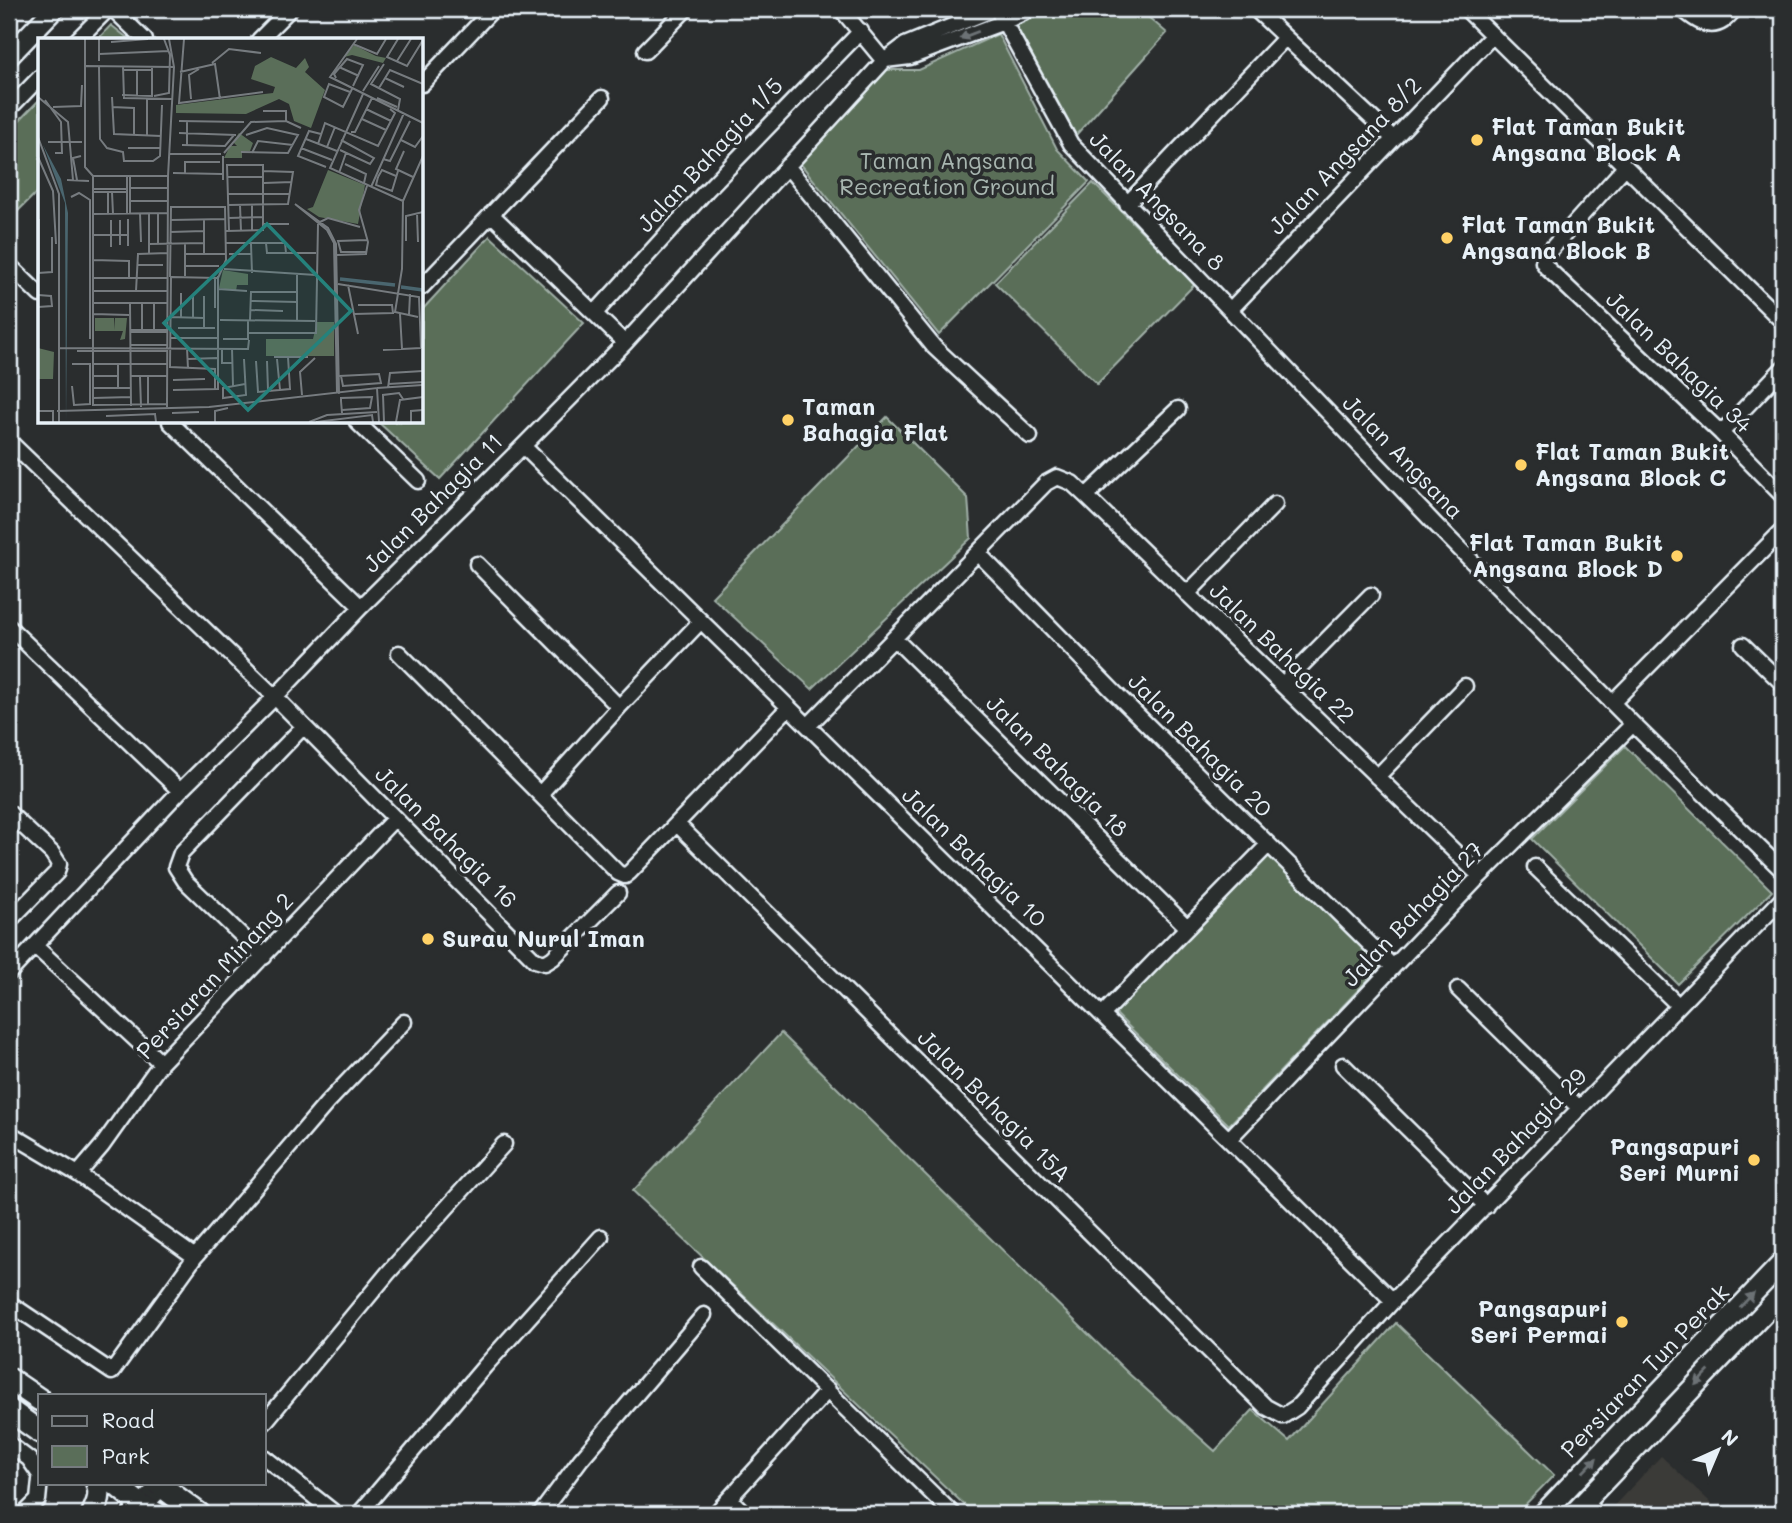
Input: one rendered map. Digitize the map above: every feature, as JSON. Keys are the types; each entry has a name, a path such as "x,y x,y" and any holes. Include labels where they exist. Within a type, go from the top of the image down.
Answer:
{"main road":[{"path":"9,1379 38,1399"},
{"path":"9,1410 38,1431"},
{"path":"92,1514 99,1499 97,1484"},
{"path":"120,1484 144,1511"},
{"path":"159,1485 200,1514"}],"street":[{"path":"9,56 54,9"},
{"path":"78,38 108,9"},
{"path":"113,9 143,38"},
{"path":"262,38 290,9"},
{"path":"424,82 493,9"},
{"path":"645,51 686,9"},
{"path":"841,9 884,61 910,57 998,13 1032,9"},
{"path":"1255,9 1393,138"},
{"path":"1466,9 1783,322"},
{"path":"1682,9 1700,22 1712,25 1723,22 1735,9"},
{"name":"Jalan Angsana 8","path":"998,13 1071,144 1230,310"},
{"name":"Jalan Bahagia 1/5","path":"595,313 706,191 860,31"},
{"name":"Jalan Angsana 8/2","path":"1230,310 1493,35"},
{"path":"1127,204 1285,38"},
{"name":"Jalan Bahagia 11","path":"9,973 180,791 625,343 884,61"},
{"path":"9,109 38,79"},
{"path":"424,285 601,98"},
{"path":"787,166 934,347 1030,436"},
{"name":"Jalan Bahagia 34","path":"1625,167 1545,256 1543,262 1783,496"},
{"path":"491,214 625,343"},
{"path":"9,265 38,293"},
{"name":"Jalan Angsana","path":"1230,310 1436,525 1783,871"},
{"path":"1721,433 1783,368"},
{"path":"1086,496 1178,409"},
{"path":"172,424 360,607"},
{"path":"359,424 418,481"},
{"name":"Jalan Bahagia 16","path":"9,442 275,697 535,960 545,963 553,958 618,893"},
{"name":"Jalan Bahagia 10","path":"523,446 1393,1301"},
{"name":"Jalan Bahagia 22","path":"978,553 1046,484 1057,477 1072,484 1480,876"},
{"path":"1187,594 1275,504"},
{"path":"1612,703 1783,530"},
{"path":"808,726 978,553"},
{"name":"Jalan Bahagia 20","path":"978,553 1102,680 1393,967"},
{"path":"477,564 618,707"},
{"path":"1282,685 1371,595"},
{"path":"540,793 701,621"},
{"path":"9,627 180,791"},
{"name":"Jalan Bahagia 18","path":"894,638 1187,927"},
{"path":"1743,645 1783,684"},
{"path":"399,653 618,873 625,876 789,707"},
{"path":"1377,777 1465,686"},
{"name":"Jalan Bahagia 27","path":"1229,1139 1480,876 1633,724"},
{"path":"264,957 185,881 176,867 181,853 303,727"},
{"path":"9,813 52,853 59,864 57,872 9,921"},
{"name":"Persiaran Minang 2","path":"78,1174 102,1146 161,1063 395,818"},
{"name":"Jalan Bahagia 15A","path":"677,824 1266,1407 1283,1416"},
{"path":"1102,1014 1269,845"},
{"path":"1535,867 1678,1005"},
{"name":"Jalan Bahagia 29","path":"1283,1416 1297,1407 1393,1301 1783,898"},
{"path":"35,946 161,1063"},
{"path":"1458,989 1579,1108"},
{"path":"9,1303 113,1373 195,1258 327,1103 404,1022"},
{"path":"1343,1065 1486,1206"},
{"path":"9,1133 78,1174 195,1258"},
{"path":"266,1421 388,1273 504,1144"},
{"path":"359,1514 485,1366 601,1237"},
{"name":"Persiaran Tun Perak","path":"1543,1514 1783,1262"},
{"path":"701,1267 953,1514"},
{"name":"Persiaran Tun Perak","path":"1585,1510 1783,1293"},
{"path":"540,1514 581,1460 704,1315"},
{"path":"715,1514 828,1390"},
{"path":"9,1444 29,1459 38,1474"},
{"path":"266,1459 336,1514"},
{"path":"24,1514 38,1500 39,1484"},
{"path":"92,1514 120,1484"},
{"path":"144,1511 159,1485"},
{"path":"730,1499 745,1514"}],"shaded area":[{"path":"1661,1456 1723,1514 1606,1514"}],"green space":[{"path":"1047,9 1139,9 1167,33 1076,135 1015,24"},
{"path":"111,25 127,38 99,38"},
{"name":"Taman Angsana Recreation Ground","path":"998,34 1057,149 1089,182 939,335 799,162 885,70 919,70"},
{"path":"38,101 38,191 9,220 9,131"},
{"path":"1093,183 1195,284 1097,384 995,283"},
{"path":"490,236 584,323 440,479 380,424 424,424 424,308"},
{"path":"887,417 968,498 971,538 812,689 712,597"},
{"path":"1625,746 1772,891 1678,984 1532,839"},
{"path":"1272,850 1384,963 1229,1125 1114,1012"},
{"path":"781,1033 1128,1373 1215,1451 1253,1410 1289,1441 1396,1323 1554,1475 1516,1514 974,1514 633,1191"}],"place":[{"name":"Flat Taman Bukit Angsana Block A","path":"1477,140"},
{"name":"Flat Taman Bukit Angsana Block B","path":"1447,238"},
{"name":"Taman Bahagia Flat","path":"788,420"},
{"name":"Flat Taman Bukit Angsana Block C","path":"1521,465"},
{"name":"Flat Taman Bukit Angsana Block D","path":"1677,556"},
{"name":"Surau Nurul Iman","path":"428,939"},
{"name":"Pangsapuri Seri Murni","path":"1754,1160"},
{"name":"Pangsapuri Seri Permai","path":"1622,1322"}]}
